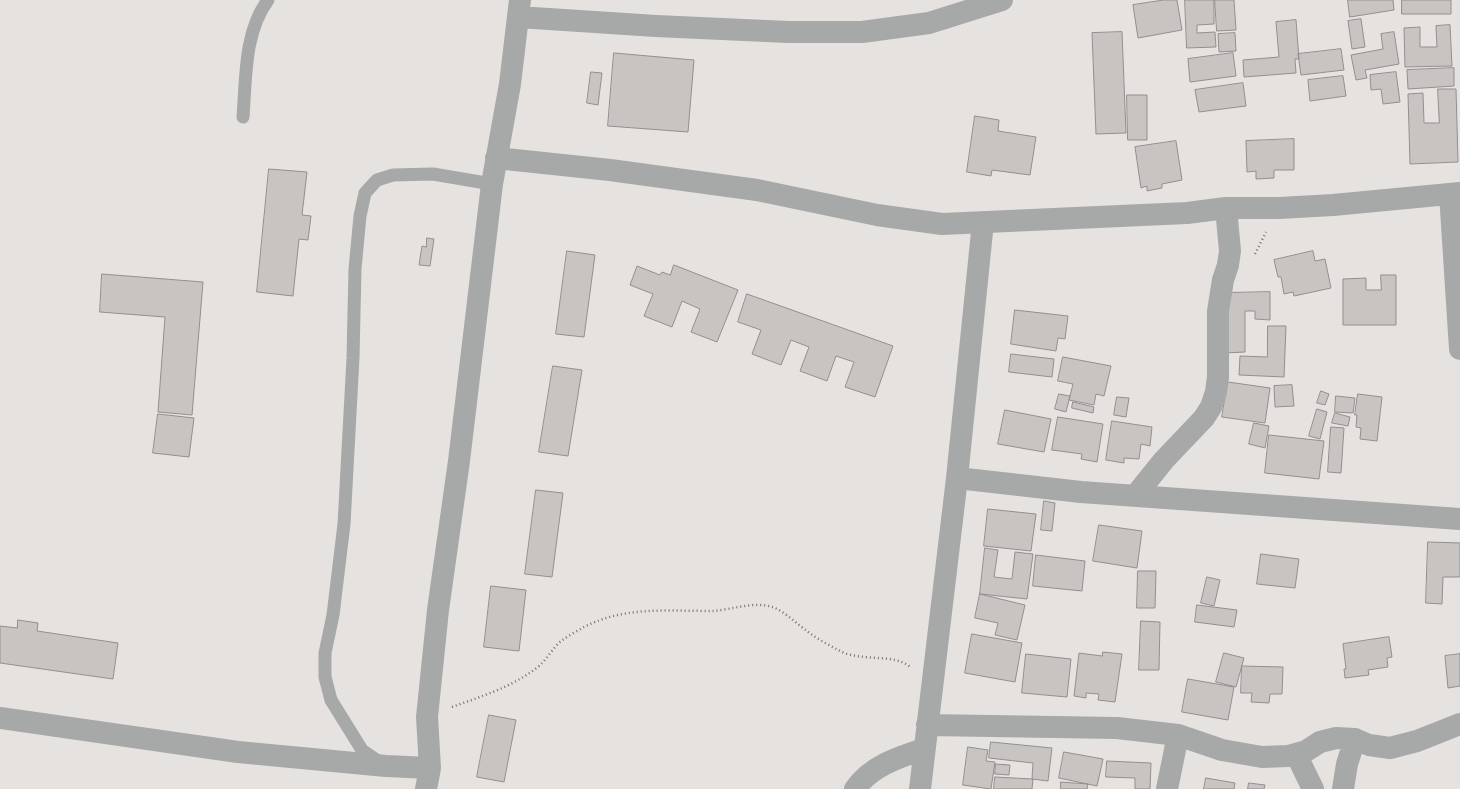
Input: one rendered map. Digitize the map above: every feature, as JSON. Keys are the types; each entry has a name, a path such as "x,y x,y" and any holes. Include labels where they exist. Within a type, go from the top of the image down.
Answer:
{"street":[{"path":"0,718 238,752 386,766 428,779 427,717 438,610 459,461 492,184 510,84 519,8 656,26 788,32 862,32 929,23 1002,0"},
{"path":"496,158 610,170 757,190 877,215 942,224 1187,213 1226,208 1279,208 1333,205 1455,194 1460,349"},
{"path":"1135,496 1164,460 1204,418 1211,407 1216,392 1218,378 1218,312 1223,280 1228,265 1230,251 1226,208"},
{"path":"920,789 957,478 983,222"},
{"path":"957,478 1081,492 1460,519"},
{"path":"927,725 1117,728 1178,735 1222,750 1262,757 1288,756 1296,754 1320,742 1336,738 1355,738 1369,745 1390,748 1417,741 1460,724"},
{"path":"1167,789 1178,735"},
{"path":"1344,789 1347,764 1355,738"},
{"path":"855,789 864,777 877,768 898,757 924,748"},
{"path":"1296,754 1313,789"}],"lane":[{"path":"243,117 248,59 253,28 268,0"},
{"path":"386,766 362,750 331,700 326,677 325,653 333,615 344,524 355,269 360,216 365,193 376,180 394,175 433,174 492,184"}],"path":[{"path":"427,717 495,691 522,678 540,665 561,642 584,627 615,616 655,610 713,611 764,605 776,608 825,643 845,654 902,661 908,665 932,690"}],"building":[{"path":"1164,0 1177,0 1182,30 1138,38 1133,5"},
{"path":"1185,0 1214,0 1214,24 1197,25 1197,33 1215,32 1216,47 1187,48"},
{"path":"1215,0 1234,0 1236,30 1217,31"},
{"path":"1348,0 1393,0 1394,10 1350,17"},
{"path":"1402,0 1451,0 1451,14 1402,14"},
{"path":"1361,19 1365,47 1352,49 1348,21"},
{"path":"1296,20 1299,59 1295,59 1296,73 1244,77 1243,60 1279,57 1276,22"},
{"path":"1450,25 1452,66 1405,67 1404,28 1420,27 1420,47 1437,47 1436,26"},
{"path":"1122,32 1126,133 1096,134 1092,33"},
{"path":"1394,32 1399,64 1365,70 1367,78 1356,80 1351,55 1383,49 1381,34"},
{"path":"1235,33 1236,51 1219,52 1218,34"},
{"path":"1341,49 1344,70 1301,75 1298,54"},
{"path":"614,53 694,60 688,132 608,126"},
{"path":"1233,53 1236,76 1190,82 1188,59"},
{"path":"1454,68 1454,86 1408,89 1407,70"},
{"path":"591,72 602,73 598,105 587,103"},
{"path":"1396,72 1400,102 1383,104 1381,89 1371,90 1370,75"},
{"path":"1343,76 1346,96 1310,101 1308,80"},
{"path":"1243,83 1246,106 1199,112 1195,90"},
{"path":"1438,89 1456,89 1458,162 1410,164 1408,94 1423,93 1424,123 1439,123"},
{"path":"1127,95 1147,95 1147,140 1128,140"},
{"path":"975,116 999,120 998,131 1036,137 1030,175 992,170 991,176 967,172"},
{"path":"1294,139 1294,170 1274,170 1274,178 1256,179 1256,171 1247,172 1246,141"},
{"path":"1176,141 1182,180 1162,184 1162,188 1147,191 1147,186 1141,188 1135,147"},
{"path":"269,169 307,172 302,215 311,216 308,240 299,239 293,296 257,292"},
{"path":"427,238 434,239 430,266 419,265 422,246 426,247"},
{"path":"567,251 595,255 584,337 556,334"},
{"path":"1313,251 1315,261 1325,259 1331,288 1294,296 1293,292 1284,294 1281,277 1278,277 1274,260"},
{"path":"674,265 738,290 717,342 691,332 700,309 682,301 672,327 644,316 653,294 630,285 637,266 660,275 662,272 670,275"},
{"path":"102,274 203,282 192,415 158,412 165,317 100,312"},
{"path":"1381,275 1396,275 1396,325 1343,325 1343,279 1366,278 1366,290 1381,290"},
{"path":"1270,292 1270,320 1255,319 1255,311 1245,311 1245,352 1225,353 1225,293"},
{"path":"747,294 893,346 875,397 845,387 854,362 836,356 827,381 800,371 809,347 791,340 781,365 752,354 761,330 738,322"},
{"path":"1015,310 1068,316 1065,339 1058,338 1056,351 1011,344"},
{"path":"1268,326 1286,326 1284,377 1239,375 1240,356 1267,357"},
{"path":"1011,354 1054,359 1052,377 1009,372"},
{"path":"1063,357 1111,366 1104,396 1096,394 1094,405 1069,400 1073,384 1058,381"},
{"path":"553,366 582,370 568,456 539,452"},
{"path":"1228,382 1270,388 1265,423 1222,417"},
{"path":"1292,385 1294,406 1275,407 1274,386"},
{"path":"1321,391 1329,394 1325,405 1317,403"},
{"path":"1059,394 1070,396 1066,412 1055,409"},
{"path":"1358,394 1382,397 1377,441 1360,439 1361,428 1356,427 1357,415 1355,415"},
{"path":"1336,396 1355,398 1353,413 1335,412"},
{"path":"1117,397 1129,398 1126,417 1114,415"},
{"path":"1073,402 1094,407 1093,413 1072,408"},
{"path":"1317,409 1327,412 1320,439 1309,436"},
{"path":"1005,410 1051,419 1044,452 998,444"},
{"path":"1335,413 1350,417 1348,426 1332,423"},
{"path":"158,414 194,418 189,457 153,453"},
{"path":"1058,417 1103,424 1097,462 1081,459 1082,454 1052,450"},
{"path":"1112,421 1152,427 1150,446 1141,444 1139,459 1124,458 1124,463 1106,460"},
{"path":"1254,423 1269,426 1265,448 1249,444"},
{"path":"1331,427 1344,428 1341,473 1328,472"},
{"path":"1269,435 1324,441 1319,479 1265,473"},
{"path":"536,490 563,493 552,577 525,574"},
{"path":"1044,501 1055,503 1052,531 1041,530"},
{"path":"988,509 1036,514 1031,551 984,546"},
{"path":"1099,525 1142,531 1137,568 1093,561"},
{"path":"1428,542 1460,543 1460,577 1443,577 1442,604 1426,603"},
{"path":"985,548 998,550 994,577 1012,579 1015,552 1033,554 1027,599 980,594"},
{"path":"1261,554 1299,559 1295,588 1257,584"},
{"path":"1036,555 1085,561 1082,591 1033,586"},
{"path":"1138,571 1156,571 1155,608 1137,608"},
{"path":"1207,577 1220,580 1214,606 1201,603"},
{"path":"491,586 526,590 519,651 484,647"},
{"path":"980,594 1025,605 1017,640 995,635 998,623 975,618"},
{"path":"1197,605 1237,610 1234,627 1195,622"},
{"path":"18,620 38,623 37,631 118,643 113,679 0,663 0,626 17,628"},
{"path":"1141,621 1160,622 1159,670 1139,670"},
{"path":"972,634 1022,643 1015,682 965,673"},
{"path":"1389,637 1392,657 1387,658 1388,667 1368,670 1369,675 1345,678 1344,669 1346,669 1343,644"},
{"path":"1103,652 1122,654 1115,702 1098,700 1099,694 1086,693 1086,698 1074,696 1079,653 1102,656"},
{"path":"1224,653 1244,658 1236,687 1216,682"},
{"path":"1026,654 1071,659 1067,697 1022,693"},
{"path":"1460,654 1460,686 1448,688 1445,656"},
{"path":"1242,666 1283,667 1282,694 1270,694 1269,703 1251,702 1252,693 1241,693"},
{"path":"1188,679 1234,687 1228,720 1182,712"},
{"path":"489,715 516,720 504,782 477,777"},
{"path":"991,742 1052,748 1048,781 1032,779 1033,763 989,758"},
{"path":"968,747 988,750 986,761 995,762 991,789 963,785"},
{"path":"1064,752 1103,759 1097,786 1059,778"},
{"path":"1107,761 1151,763 1150,789 1135,789 1135,778 1106,777"},
{"path":"996,764 1010,765 1009,775 995,774"},
{"path":"995,777 1033,779 1032,789 994,789"},
{"path":"1206,778 1235,783 1234,789 1204,789"},
{"path":"1061,782 1088,784 1087,789 1061,789"},
{"path":"1249,783 1265,785 1264,789 1248,789"}]}
